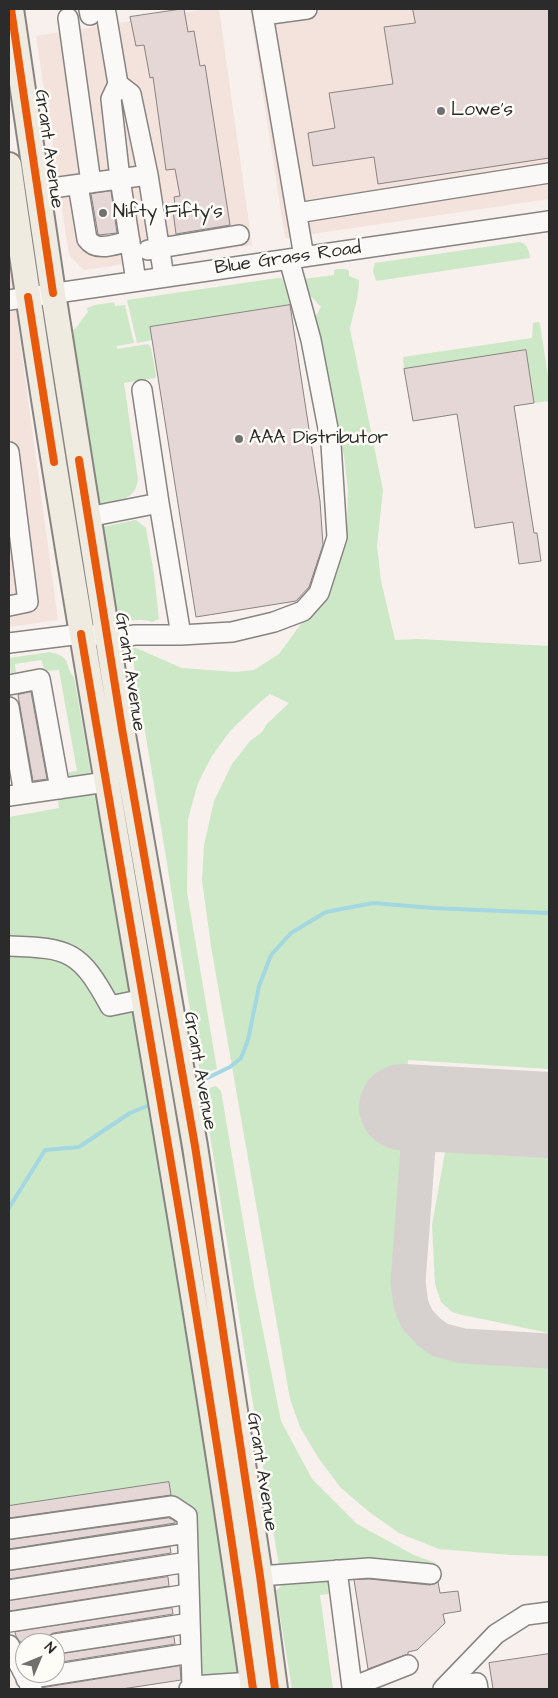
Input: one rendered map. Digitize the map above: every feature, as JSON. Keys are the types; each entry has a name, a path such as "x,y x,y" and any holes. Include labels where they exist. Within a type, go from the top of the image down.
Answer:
{"main road":[{"name":"Grant Avenue","path":"11,9 52,293 107,637 195,1146 249,1577 252,1686"},
{"name":"Grant Avenue","path":"9,165 18,299 81,634 144,999 249,1577 275,1689"}],"street":[{"path":"9,643 81,634 107,637 181,636 232,632 274,622 303,611 319,593 337,537 331,444 297,258 297,213 263,12 307,9"},
{"path":"95,12 118,84 131,94 148,175 164,277"},
{"path":"68,18 84,184 87,239 98,248 159,248 239,236"},
{"path":"9,40 19,62"},
{"path":"118,84 111,99 120,179 136,281"},
{"path":"297,213 549,173"},
{"path":"37,190 148,175"},
{"name":"Blue Grass Road","path":"18,299 549,221"},
{"path":"142,390 181,636"},
{"path":"9,452 11,484 28,602 9,606"},
{"path":"88,517 159,504"},
{"path":"9,685 40,679 60,789"},
{"path":"9,707 16,795 106,782"},
{"path":"9,946 57,949 75,958 87,968 110,1006 144,999"},
{"path":"9,1530 172,1506 187,1516 191,1688 252,1686"},
{"path":"9,1560 187,1533"},
{"path":"9,1590 188,1562"},
{"path":"249,1577 369,1568 431,1574"},
{"path":"337,1570 352,1687 408,1665"},
{"path":"9,1622 189,1594"},
{"path":"445,1688 496,1634 526,1615 549,1612"},
{"path":"65,1642 190,1623"},
{"path":"29,1684 191,1653"},
{"path":"445,1688 477,1683 478,1689"}],"shaded area":[{"path":"206,9 219,9 252,245 84,270 69,255 36,36"},
{"path":"250,9 549,9 549,199 285,238"},
{"path":"9,259 58,620 9,627"}],"green space":[{"path":"520,242 529,251 530,258 376,281 373,270 375,263"},
{"path":"346,269 349,271 349,276 359,280 350,329 383,490 377,546 381,581 395,640 418,639 549,646 549,1069 408,1060 394,1278 396,1301 403,1319 421,1341 437,1352 458,1358 549,1363 549,1556 439,1549 399,1533 368,1511 341,1488 319,1459 300,1427 290,1399 211,946 202,880 204,845 214,801 232,764 250,741 262,732 267,724 289,703 270,694 230,731 212,756 198,783 188,819 187,892 217,1069 200,1074 131,648 136,648 182,668 236,672 254,670 279,654 328,587 347,524 348,490 344,456 314,319 321,307 306,291 301,276 303,274 304,279 334,275 334,270"},
{"path":"278,278 283,280 290,305 150,327 152,340 137,343 127,300"},
{"path":"114,302 115,306 125,305 134,343 117,346 117,349 148,344 151,348 156,375 155,378 124,383 138,479 134,492 119,501 99,506 73,330 88,312 87,308"},
{"path":"538,322 540,324 549,383 549,401 534,403 526,350 404,369 403,357 532,338 533,323"},
{"path":"136,520 146,528 159,619 152,622 143,620 129,621 118,629 102,527"},
{"path":"50,652 65,659 74,677 91,775 70,778 68,776 69,772 77,771 59,670 45,671 41,660 15,664 16,674 11,674 9,658"},
{"path":"94,793 97,809 101,809 151,1095 240,1674 208,1678 199,1671 196,1515 189,1504 171,1498 169,1482 9,1506 9,817 59,808 59,798"},
{"path":"216,1086 221,1091 255,1291 281,1421 312,1479 357,1524 414,1555 436,1563 349,1560 279,1566 204,1098 206,1089"},
{"path":"445,1152 549,1158 549,1333 458,1314 452,1312 441,1302 435,1284 432,1225"},
{"path":"330,1579 336,1593 320,1595 333,1689 292,1689 276,1591 284,1583"}],"building":[{"path":"184,9 188,32 194,31 200,66 205,65 230,225 176,234 173,211 176,211 174,197 180,196 175,169 166,170 153,77 150,78 144,45 136,46 130,17"},
{"name":"Lowe's","path":"413,9 549,9 549,158 378,184 374,157 313,166 308,133 335,128 329,93 393,84 384,27 415,23"},
{"name":"Nifty Fifty's","path":"111,191 117,233 99,235 91,194"},
{"name":"AAA Distributor","path":"290,305 320,501 323,545 309,587 296,601 196,617 150,327"},
{"path":"526,350 534,403 514,406 534,533 537,533 541,561 519,564 513,522 475,528 457,414 413,421 404,369"},
{"path":"31,692 47,779 33,781 18,695"},
{"path":"169,1482 171,1495 9,1518 9,1506"},
{"path":"169,1518 175,1521 175,1523 9,1549 9,1540"},
{"path":"170,1547 171,1553 9,1579 9,1571"},
{"path":"168,1577 169,1586 9,1611 9,1601"},
{"path":"369,1579 430,1585 438,1582 440,1593 458,1591 461,1611 443,1614 445,1623 417,1650 368,1669 354,1580"},
{"path":"172,1608 173,1614 53,1633 15,1632"},
{"path":"174,1637 175,1644 65,1661 65,1653"},
{"path":"549,1654 549,1689 493,1689 489,1663"},
{"path":"180,1666 181,1680 122,1689 43,1689 43,1688"}],"waterway":[{"path":"201,1081 230,1067 241,1058 248,1040 259,986 271,955 291,933 326,912 373,903 433,908 549,913"},
{"path":"9,1208 45,1150 79,1147 130,1113 147,1106"}],"taxiway":[{"path":"421,1108 408,1282 411,1305 417,1319 429,1332 440,1340 463,1346 549,1351"}],"runway":[{"path":"402,1107 549,1115"}],"cycle path":[{"path":"11,9 53,293"},
{"path":"28,297 54,462"},
{"path":"79,460 122,729 195,1146 260,1576 275,1689"},
{"path":"81,634 193,1293 253,1689"}],"place":[{"name":"Lowe's","path":"441,111"},
{"name":"Nifty Fifty's","path":"103,213"},
{"name":"AAA Distributor","path":"239,439"}]}
